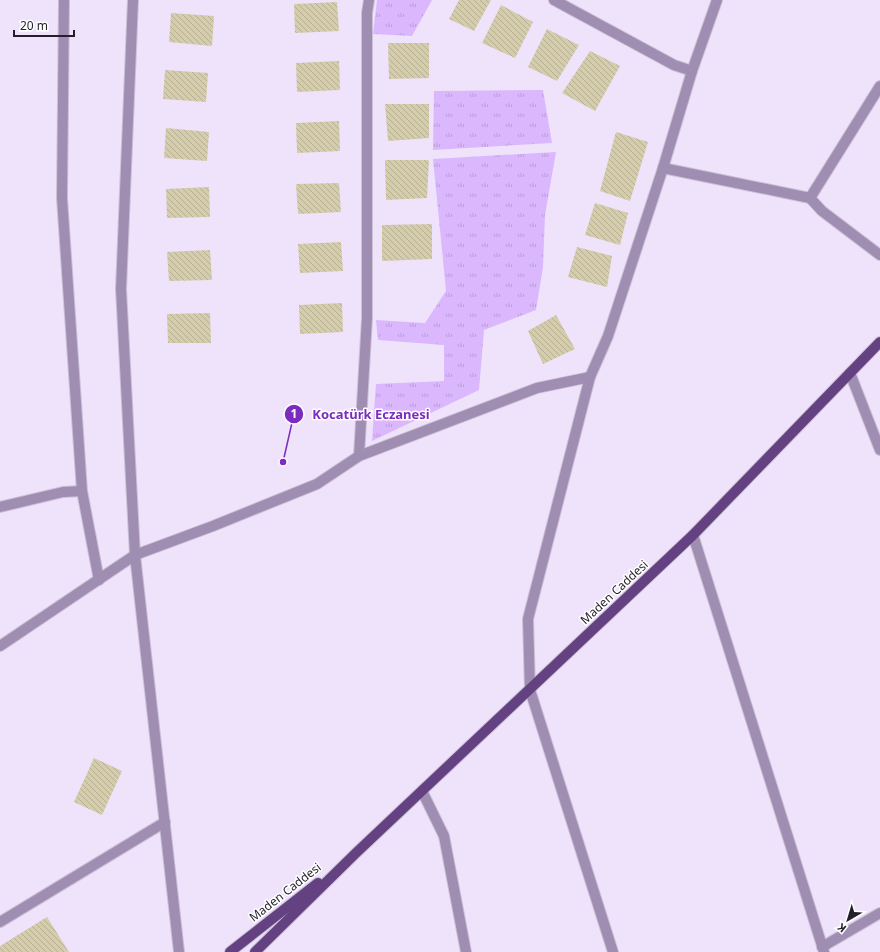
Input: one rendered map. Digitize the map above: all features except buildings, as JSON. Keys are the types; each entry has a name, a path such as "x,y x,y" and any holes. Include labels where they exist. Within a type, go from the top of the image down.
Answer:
{"main road":[{"name":"Maden Caddesi","path":"255,952 357,852 693,536 880,342"},
{"name":"Maden Caddesi","path":"230,952 357,852"}],"street":[{"path":"64,0 62,198 82,491 99,580"},
{"path":"133,0 121,289 136,555 179,952"},
{"path":"359,456 367,318 367,13 369,0"},
{"path":"554,0 674,64 692,70"},
{"path":"613,952 530,690 528,619 590,377 608,336 692,70 717,0"},
{"path":"810,198 880,86"},
{"path":"662,168 810,198 822,211 880,255"},
{"path":"850,373 880,450"},
{"path":"0,646 136,555 317,484 359,456 537,388 590,377"},
{"path":"0,507 63,492 82,491"},
{"path":"693,536 823,949 880,914"},
{"path":"422,791 444,836 466,952"},
{"path":"0,922 165,822"}],"green space":[{"path":"377,0 432,0 412,36 373,34"},
{"path":"543,90 552,143 433,150 434,91"},
{"path":"556,152 545,215 543,267 536,310 484,330 479,390 372,441 376,384 444,381 444,345 378,340 376,320 425,323 446,291 433,159"}],"place":[{"name":"Kocatürk Eczanesi","path":"283,462"}]}
